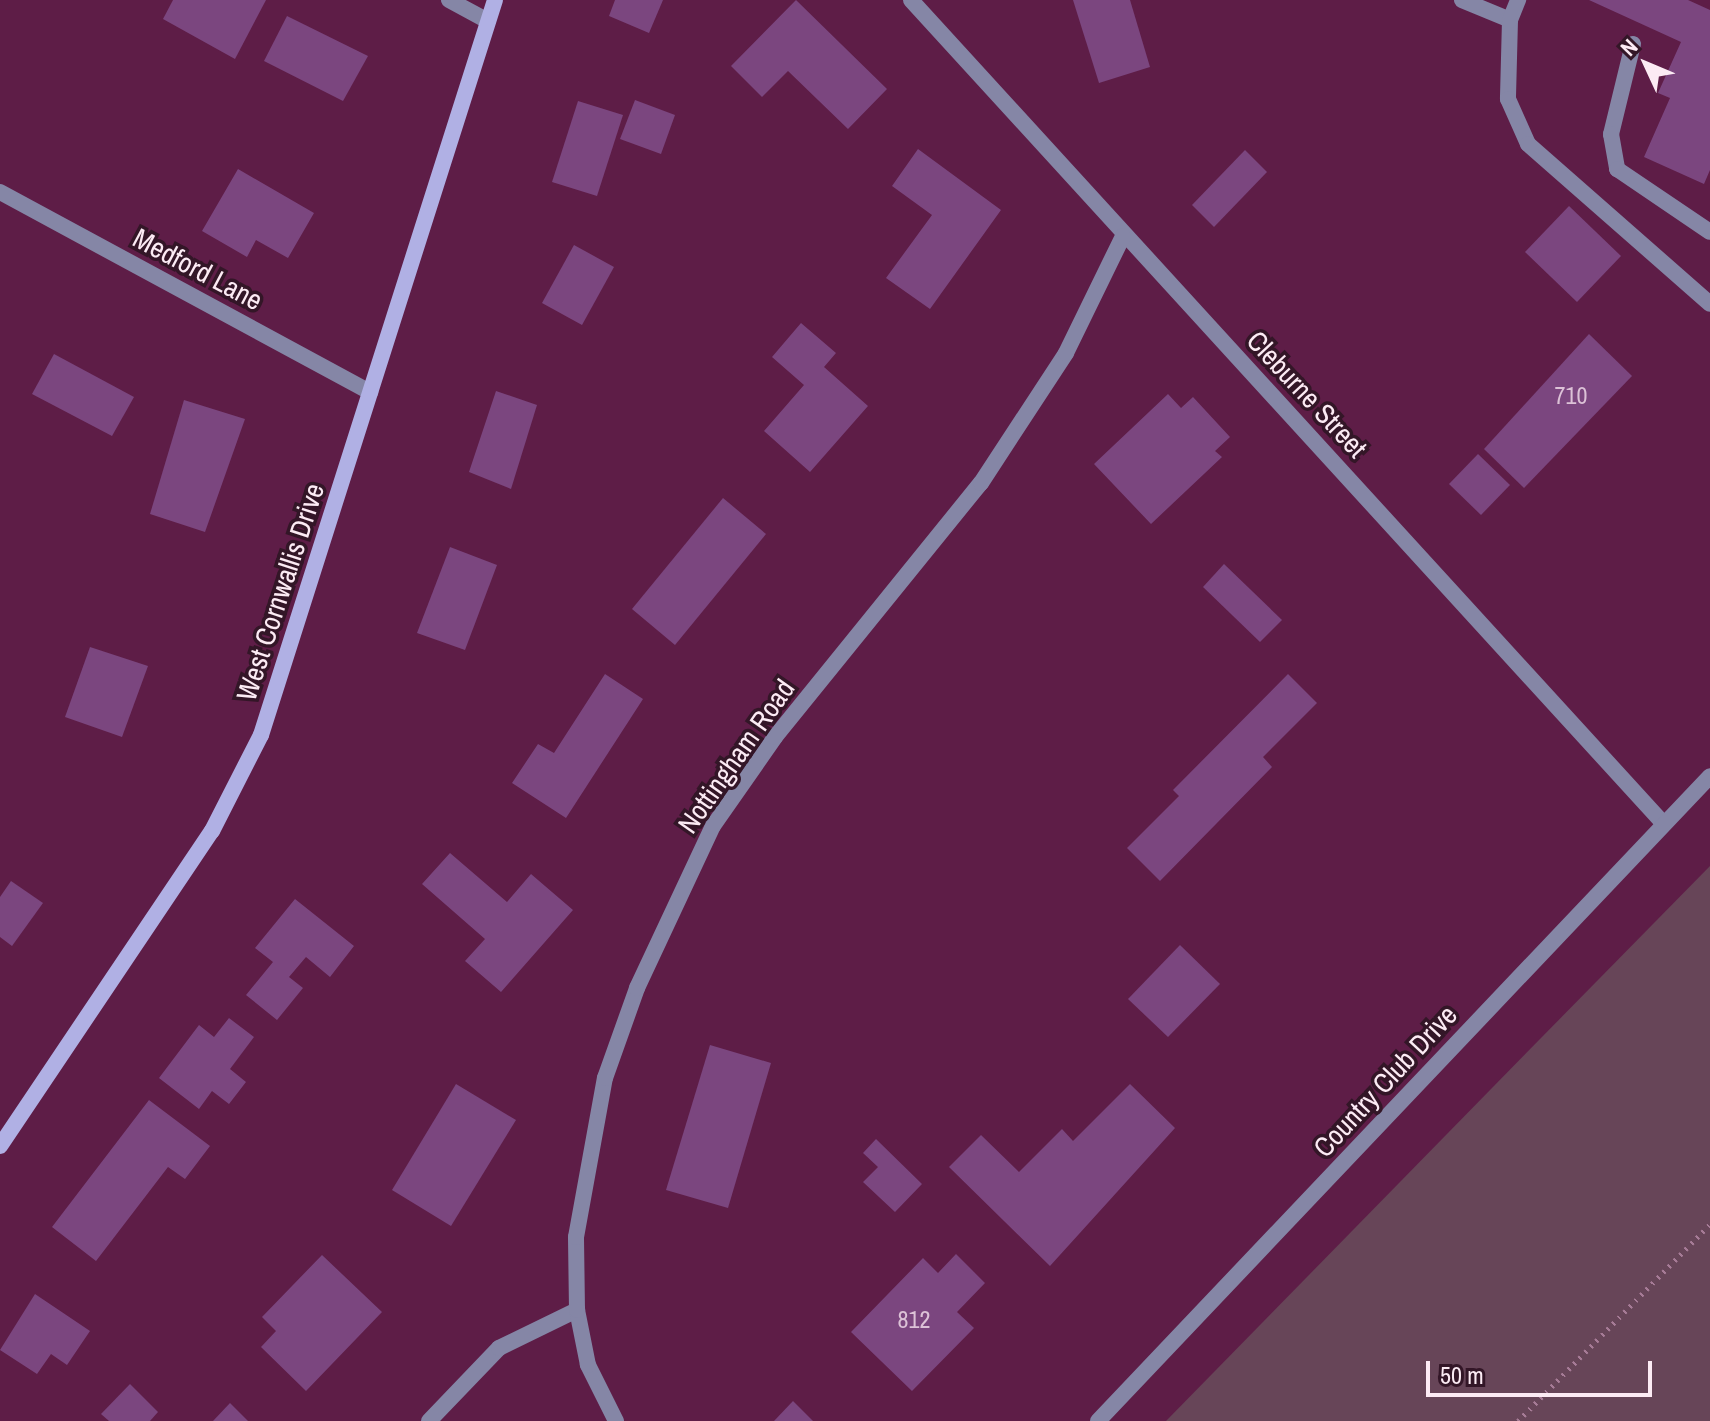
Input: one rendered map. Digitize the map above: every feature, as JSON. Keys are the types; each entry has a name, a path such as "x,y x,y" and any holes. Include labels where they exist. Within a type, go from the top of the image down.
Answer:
{"street":[{"path":"449,0 488,21"},
{"name":"West Cornwallis Drive","path":"0,1146 239,783 279,685 495,0"},
{"name":"Cleburne Street","path":"911,0 1123,236 1664,824"},
{"path":"1462,0 1510,20"},
{"path":"1518,0 1510,20 1508,99 1528,144 1710,304"},
{"path":"1633,44 1611,134 1617,169 1710,232"},
{"name":"Medford Lane","path":"0,192 370,392"},
{"name":"Nottingham Road","path":"616,1421 588,1365 577,1310 583,1166 605,1078 637,988 713,826 775,737 981,483 1066,353 1123,236"},
{"name":"Country Club Drive","path":"1098,1421 1710,776"},
{"path":"429,1421 499,1348 577,1310"}],"path":[{"path":"1518,1421 1710,1224"}],"shaded area":[{"path":"1710,866 1710,1421 1166,1421 1540,1039"}],"building":[{"path":"173,0 266,0 235,59 163,19"},
{"path":"615,0 663,0 649,33 609,16"},
{"path":"796,0 887,89 848,129 788,71 762,97 731,66"},
{"path":"1073,0 1130,0 1150,67 1099,83"},
{"path":"1589,0 1688,0 1710,10 1710,170 1704,184 1644,157 1670,98 1658,93 1681,42"},
{"path":"287,16 368,56 343,101 264,61"},
{"path":"635,100 675,115 661,154 620,139"},
{"path":"578,101 623,115 597,196 552,182"},
{"path":"918,149 1001,210 930,309 886,278 932,215 892,186"},
{"path":"1245,150 1267,172 1214,227 1192,205"},
{"path":"238,169 314,213 288,258 256,240 247,257 202,231"},
{"path":"1569,206 1621,256 1577,302 1525,252"},
{"path":"574,245 614,267 582,325 542,303"},
{"path":"801,323 836,353 824,367 868,406 810,472 764,431 804,385 772,357"},
{"path":"1589,334 1632,376 1524,488 1484,449"},
{"path":"54,354 134,397 112,436 32,394"},
{"path":"496,391 537,405 511,489 469,472"},
{"path":"1168,394 1181,408 1193,397 1230,437 1215,451 1222,457 1151,524 1094,464"},
{"path":"184,400 245,419 205,532 150,514"},
{"path":"1478,454 1510,485 1481,515 1449,484"},
{"path":"723,498 766,534 675,645 632,609"},
{"path":"450,547 497,565 465,650 417,633"},
{"path":"1224,564 1282,620 1260,642 1203,587"},
{"path":"90,647 148,666 122,737 65,717"},
{"path":"605,674 643,699 566,818 512,783 538,744 554,753"},
{"path":"1288,674 1317,703 1263,757 1272,767 1160,881 1127,848 1179,796 1173,790"},
{"path":"450,853 507,902 531,874 573,910 501,992 465,961 485,939 422,884"},
{"path":"11,881 43,903 12,946 0,937 0,897"},
{"path":"295,899 354,946 330,977 306,957 289,977 303,988 277,1020 246,995 273,962 255,948"},
{"path":"1180,945 1220,984 1168,1037 1128,999"},
{"path":"229,1018 254,1037 230,1069 246,1082 229,1104 212,1091 199,1109 159,1078 199,1025 214,1037"},
{"path":"710,1045 771,1063 728,1208 666,1190"},
{"path":"456,1084 516,1120 451,1226 392,1190"},
{"path":"1130,1084 1175,1128 1050,1266 949,1167 981,1135 1019,1172 1062,1129 1073,1141"},
{"path":"149,1100 210,1146 185,1179 168,1167 96,1261 52,1227"},
{"path":"876,1139 922,1184 895,1212 863,1182 878,1167 863,1153"},
{"path":"956,1254 985,1283 957,1312 974,1328 912,1391 851,1332 923,1258 938,1273"},
{"path":"322,1255 382,1312 306,1391 261,1347 276,1331 262,1317"},
{"path":"35,1294 90,1331 67,1365 51,1354 37,1374 0,1350"},
{"path":"130,1384 158,1412 150,1421 109,1421 101,1414"},
{"path":"793,1401 813,1421 774,1421"},
{"path":"230,1403 248,1421 213,1421"}]}
